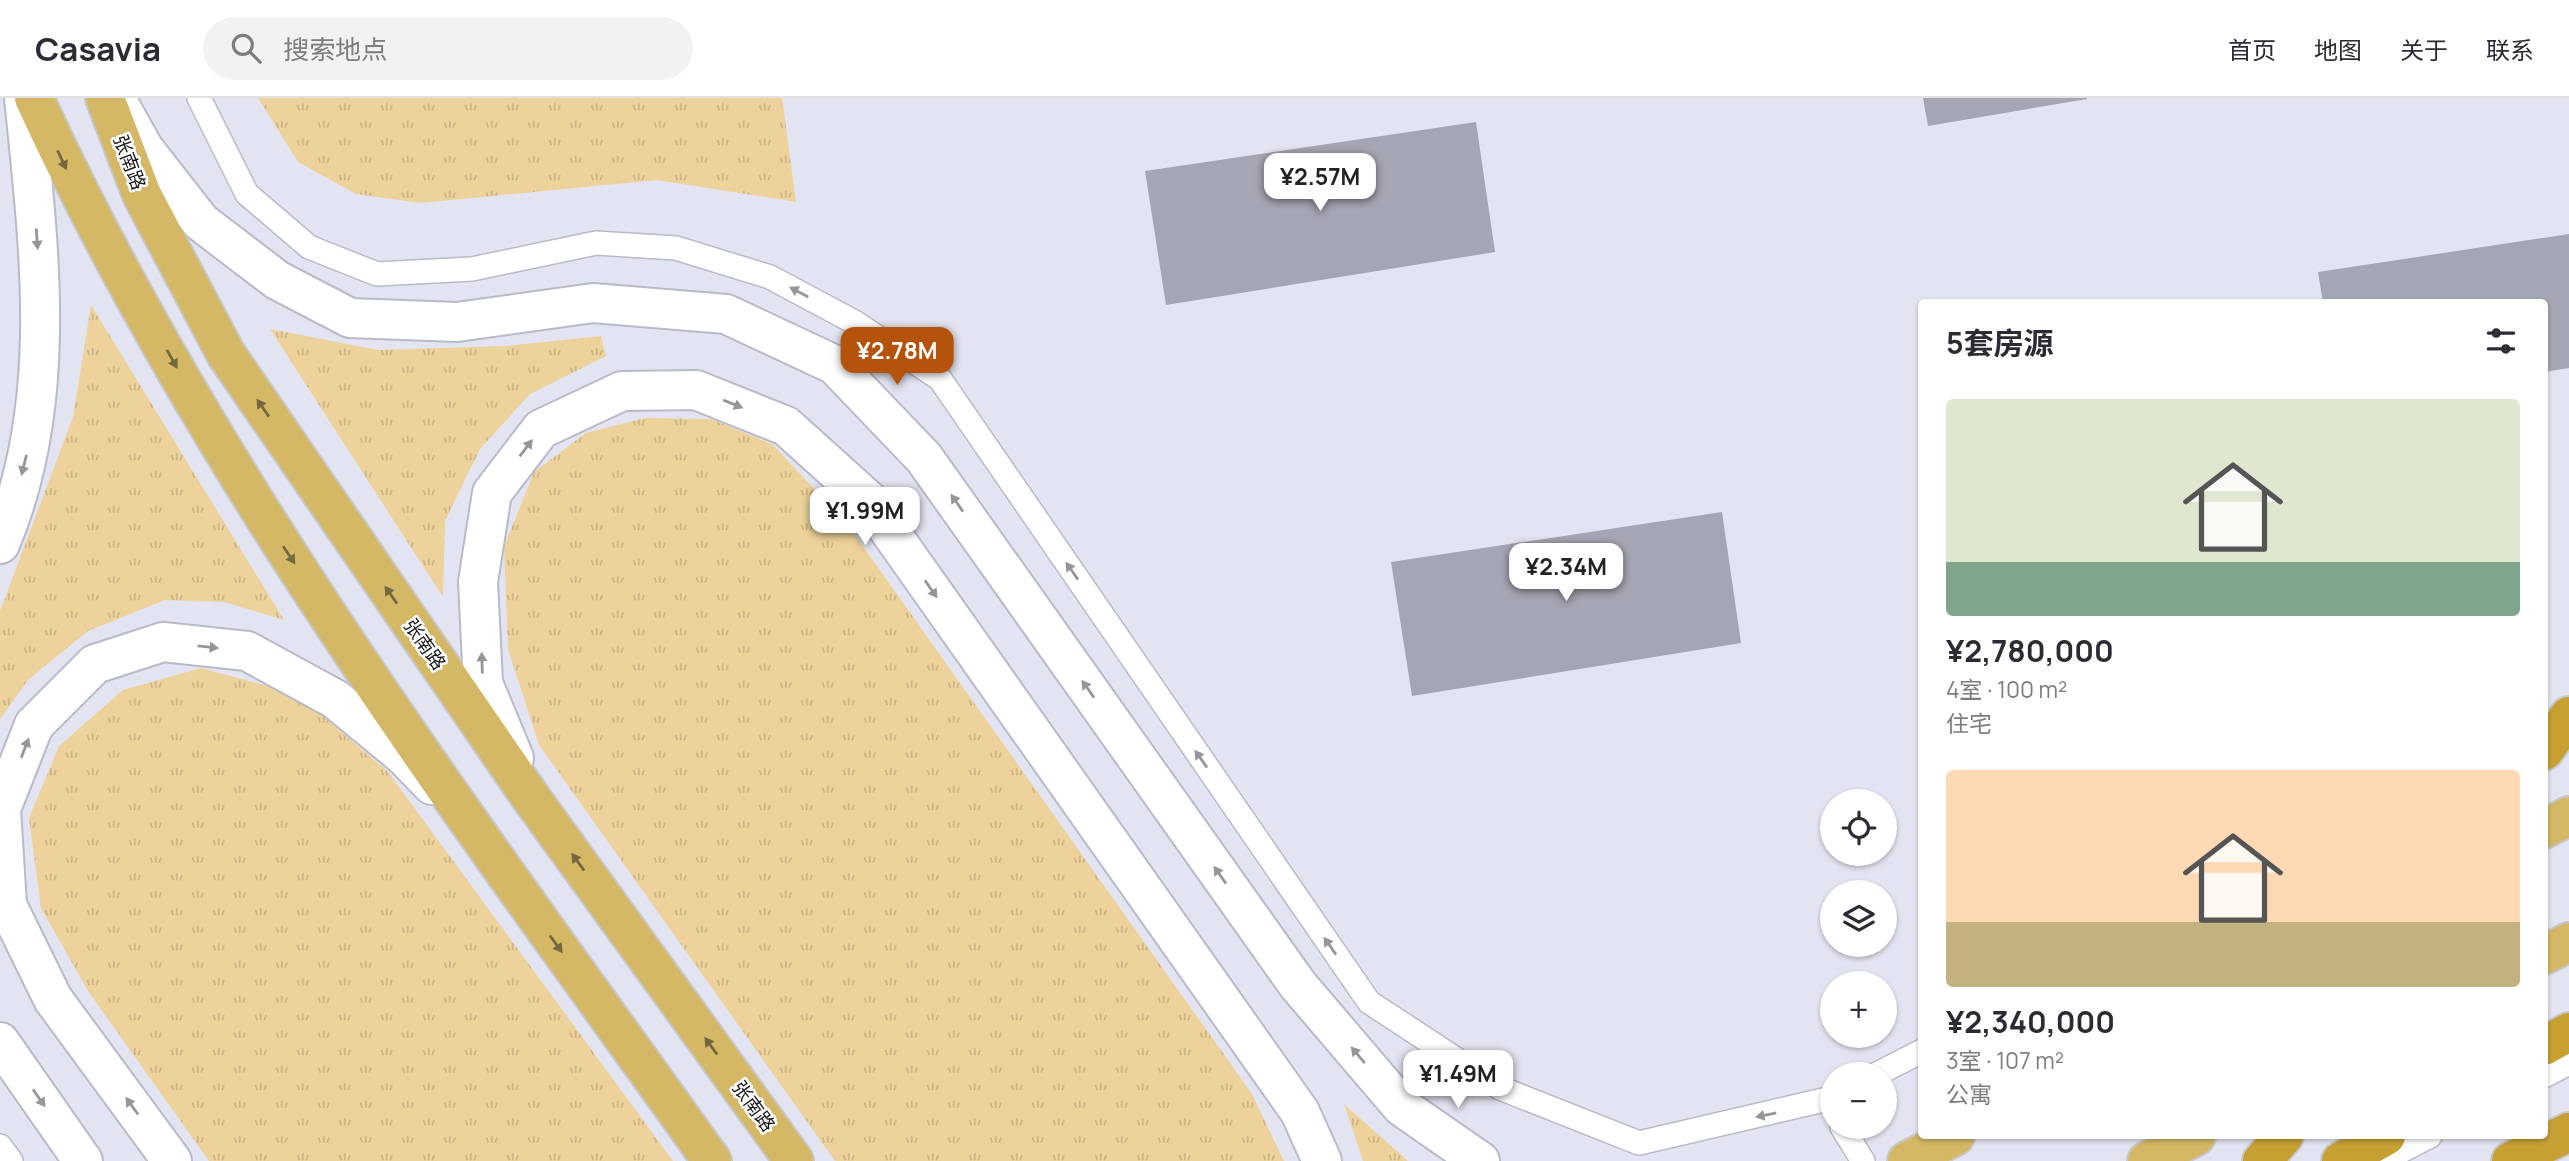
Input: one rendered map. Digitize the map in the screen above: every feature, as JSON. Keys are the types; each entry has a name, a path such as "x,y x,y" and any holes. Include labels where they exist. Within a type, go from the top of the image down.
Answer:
{"highway":[{"path":"2548,745 2569,716"},
{"path":"2548,1044 2569,1032"},
{"path":"2511,1161 2569,1132"},
{"path":"2262,1161 2281,1139"},
{"path":"2341,1161 2381,1139"}],"main road":[{"path":"0,544 25,464 39,387 42,305 24,98"},
{"path":"34,98 76,190 251,499 475,830 712,1161"},
{"name":"张南路","path":"105,98 142,195 226,354 529,795 794,1161"},
{"path":"116,98 144,149 201,222 277,280 350,318 457,321 593,303 726,314 835,365 924,458 1298,985 1402,1107 1479,1161"},
{"path":"529,795 483,683 478,582 492,493 541,429 622,391 696,390 786,426 867,499 1300,1112 1322,1161"},
{"path":"172,1161 53,999 7,905 1,810 34,725 95,664 163,642 247,651 335,699 404,756 475,830"},
{"path":"2548,827 2569,816"},
{"path":"2548,952 2569,942"},
{"path":"0,1042 83,1161"},
{"path":"1906,1161 1949,1139"},
{"path":"2147,1161 2190,1139"}],"lane":[{"path":"199,98 247,194 309,247 377,274 472,269 596,243 676,248 770,277 856,323 940,380 1369,1002 1500,1088 1639,1143 1820,1106"},
{"path":"2548,714 2569,703"},
{"path":"1897,1064 1918,1053"},
{"path":"2548,1074 2569,1063"},
{"path":"1849,1139 1863,1161"},
{"path":"2382,1161 2424,1139"},
{"path":"0,1146 11,1161"}],"green space":[{"path":"258,98 782,98 796,202 657,180 420,203 356,194 298,162"},
{"path":"91,305 284,620 224,602 165,600 88,631 28,680 0,719 0,611 73,417"},
{"path":"270,329 378,350 505,346 601,336 606,356 530,394 480,449 445,521 443,597"},
{"path":"645,418 711,419 772,444 847,524 1252,1094 1284,1161 835,1161 539,745 508,649 504,547 534,472 586,433"},
{"path":"201,668 297,694 388,772 673,1161 209,1161 88,991 41,908 29,818 59,746 123,690"},
{"path":"1344,1104 1408,1161 1363,1161"}],"building":[{"path":"1923,98 2087,98 2087,99 1928,126"},
{"path":"1476,122 1495,252 1166,305 1145,171"},
{"path":"2569,234 2569,368 2548,371 2548,299 2322,299 2318,272"},
{"path":"1722,512 1741,643 1412,696 1391,562"}]}
